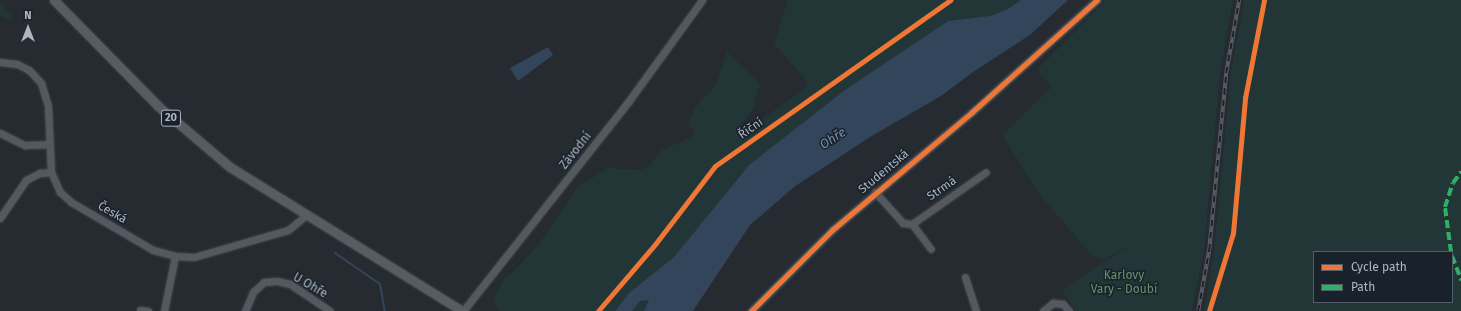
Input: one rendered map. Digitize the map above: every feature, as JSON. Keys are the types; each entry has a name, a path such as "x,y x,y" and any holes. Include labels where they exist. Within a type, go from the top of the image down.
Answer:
{"main road":[{"name":"20","path":"54,0 182,128 230,167 306,216 463,311"}],"street":[{"name":"Závodní","path":"463,311 628,102 702,0"},
{"name":"Studentská","path":"751,311 829,233 875,192 1037,55 1097,0"},
{"name":"Česká","path":"0,62 17,64 29,70 41,83 48,106 48,144 51,172 57,188 71,202 153,250 175,256 194,256 288,230 306,216"},
{"path":"0,133 25,144 48,144"},
{"path":"0,218 26,180 40,173 51,172"},
{"name":"Strmá","path":"912,224 986,172"},
{"path":"875,192 903,223 912,224 931,249"},
{"path":"164,311 175,256"},
{"path":"965,277 976,311"},
{"name":"U Ohře","path":"246,311 253,292 264,282 278,281 290,284 330,311"},
{"path":"1043,311 1053,303 1062,304 1069,311"}],"green space":[{"path":"788,0 1021,0 1008,9 990,16 948,21 845,90 749,165 674,257 629,293 615,311 499,311 493,301 505,277 509,276 536,248 579,186 608,168 639,170 648,167 662,150 692,137 694,130 688,125 691,116 699,102 716,85 727,52 760,84 753,108 740,126 737,137 805,89 807,81 774,44"},
{"name":"Karlovy Vary - Doubí","path":"1106,0 1233,0 1220,73 1204,249 1192,311 1076,311 1062,290 1130,245 1104,259 1092,255 1043,199 1002,135 1052,87 1037,70"},
{"path":"1244,0 1461,0 1461,311 1204,311 1214,250 1231,74"},
{"path":"0,2 12,16 8,19 0,16"},
{"path":"649,300 644,311 632,311 640,301"}],"water":[{"name":"Ohře","path":"1021,0 1068,0 1030,35 973,72 941,96 870,137 794,187 750,225 693,311 644,311 649,300 640,301 632,311 615,311 629,293 674,257 749,165 845,90 948,21 990,16 1008,9"},
{"path":"548,47 553,55 518,81 510,68"}],"waterway":[{"path":"335,253 380,284 385,311"}],"railway":[{"path":"1198,311 1209,250 1226,73 1239,0"}],"marked path":[{"path":"1451,251 1445,207 1453,183 1461,172"},
{"path":"1453,259 1461,280"}],"cycle path":[{"name":"Říční","path":"598,311 656,243 715,166 950,0"},
{"path":"751,311 832,230 972,112 1097,0"},
{"path":"1209,311 1233,233 1245,98 1264,0"}]}
